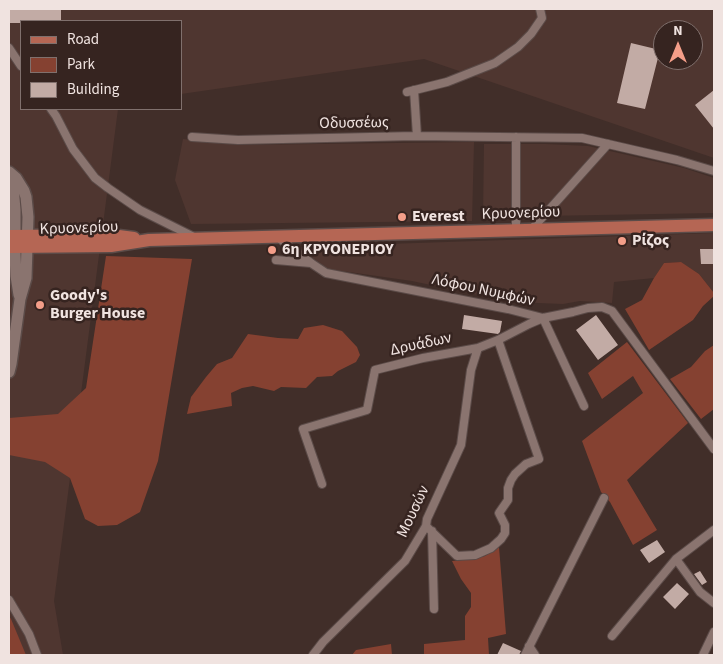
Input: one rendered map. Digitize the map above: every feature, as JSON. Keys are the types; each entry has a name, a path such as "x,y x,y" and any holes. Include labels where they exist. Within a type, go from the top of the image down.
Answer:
{"main road":[{"path":"9,173 16,210 12,241 20,299"},
{"path":"9,173 16,178 26,197 28,217 26,278 20,299 9,372"},
{"name":"Κρυονερίου","path":"12,241 111,235 149,240 714,225"}],"street":[{"path":"417,136 411,91 447,82 495,63 531,34 542,18 540,9"},
{"path":"9,48 20,64"},
{"path":"52,110 73,149 94,178 140,210 198,239"},
{"name":"Οδυσσέως","path":"192,137 238,140 417,136 582,138 677,160 714,171"},
{"path":"516,137 516,231"},
{"path":"531,230 608,144"},
{"name":"Λόφου Νυμφών","path":"278,237 326,273 508,309 542,318 588,308 602,307 612,311 714,449"},
{"path":"276,260 311,263"},
{"path":"542,318 584,406"},
{"name":"Δρυάδων","path":"322,484 303,429 367,410 375,370 423,358 478,348 542,318"},
{"path":"429,528 457,556 475,555 491,548 501,539 505,532 505,525 499,512 508,500 508,488 511,480 526,464 539,459 498,340"},
{"name":"Μουσών","path":"313,655 323,642 406,561 429,528 427,518 461,445 471,370 478,348"},
{"path":"526,655 604,498"},
{"path":"429,528 434,609"},
{"path":"612,636 676,558 714,530"},
{"path":"676,558 700,592 714,603"},
{"path":"9,600 29,634 37,655"},
{"path":"703,655 714,632"},
{"path":"529,646 534,655"}],"shaded area":[{"path":"9,9 714,9 714,158 424,59 182,94 182,20 20,20 20,110 118,110 54,601 63,655 9,655"},
{"path":"183,139 237,145 474,142 472,221 191,224 175,180"},
{"path":"484,144 588,146 684,168 714,178 714,213 483,217"},
{"path":"714,233 714,293 699,274 680,262 664,263 654,278 614,282 612,303 580,301 563,304 512,302 412,281 328,269 298,247"}],"green space":[{"path":"106,256 192,259 158,461 140,512 117,525 98,526 85,519 70,478 45,462 9,455 9,418 58,414 86,388"},
{"path":"681,262 699,274 714,293 714,296 703,306 693,320 649,350 625,309 642,300 664,263"},
{"path":"323,325 342,331 357,347 360,355 356,362 332,376 317,377 306,388 281,387 274,391 253,386 242,388 231,393 232,406 187,414 191,397 206,377 217,364 232,358 248,334 298,339 304,328"},
{"path":"627,342 688,423 627,480 657,530 633,545 610,502 601,492 582,441 643,393 633,376 602,399 588,373"},
{"path":"714,345 714,409 701,419 670,379 691,367 705,351"},
{"path":"499,547 506,634 488,638 489,655 424,655 424,644 465,640 465,616 471,607 471,593 452,561 485,556"},
{"path":"9,616 11,619 26,655 9,655"},
{"path":"391,644 392,655 352,655 356,650"}],"building":[{"path":"9,9 61,9 61,20 20,20 20,23 9,23"},
{"path":"631,43 653,48 653,70 655,70 645,109 617,103"},
{"path":"714,90 714,129 695,105"},
{"path":"700,249 714,249 714,264 701,264"},
{"path":"464,315 502,321 500,332 498,334 462,329"},
{"path":"596,315 618,345 598,360 576,330"},
{"path":"657,540 665,552 649,563 640,550"},
{"path":"700,571 707,582 702,585 694,574"},
{"path":"677,583 689,594 675,609 663,597"},
{"path":"503,643 521,651 519,655 497,655"}],"place":[{"name":"Everest","path":"402,217"},
{"name":"Ρίζος","path":"622,241"},
{"name":"6η ΚΡΥΟΝΕΡΙΟΥ","path":"272,250"},
{"name":"Goody's Burger House","path":"40,305"}]}
